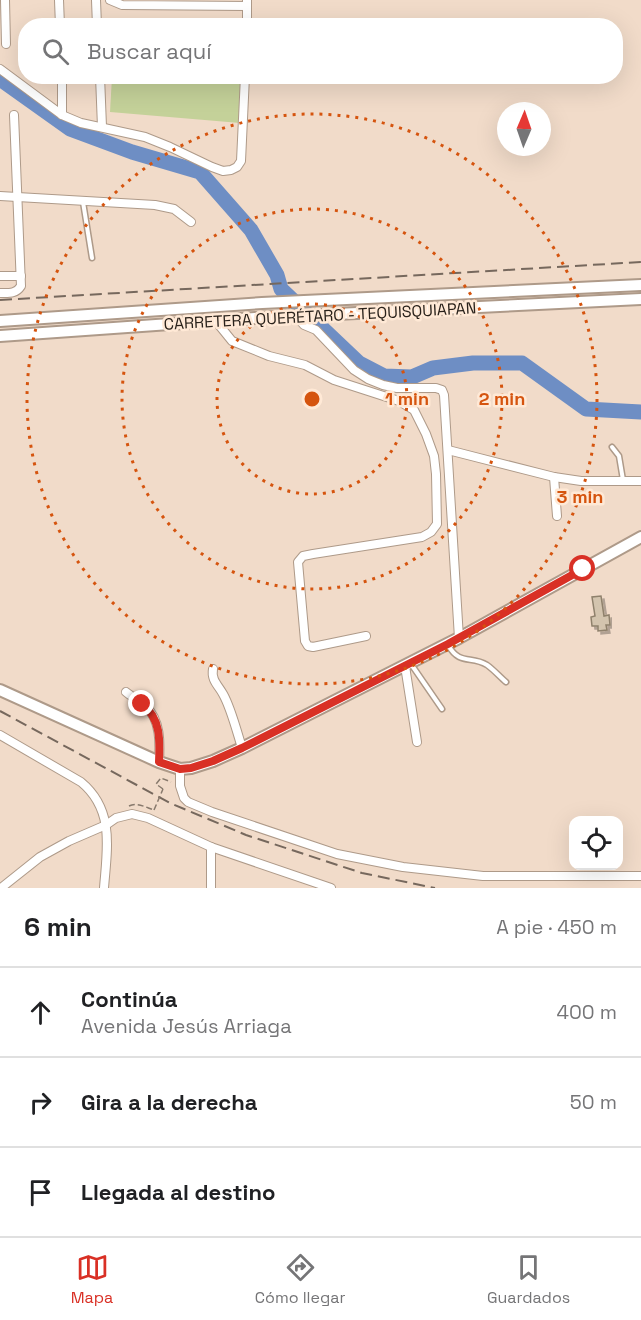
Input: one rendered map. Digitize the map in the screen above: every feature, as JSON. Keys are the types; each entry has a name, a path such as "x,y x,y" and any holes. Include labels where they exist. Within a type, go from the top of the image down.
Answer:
{"main road":[{"name":"CARRETERA QUERÉTARO - TEQUISQUIAPAN","path":"0,321 327,300 641,285"},
{"name":"CARRETERA QUERÉTARO - TEQUISQUIAPAN","path":"0,336 215,320 641,298"},
{"path":"0,690 159,762 180,769 199,766 242,748 408,665 641,537"}],"street":[{"path":"5,0 6,44"},
{"path":"59,0 60,18"},
{"path":"96,0 97,18"},
{"path":"110,0 122,5 247,3"},
{"path":"0,69 18,82"},
{"path":"21,84 63,115 81,123 145,137 223,171 237,167 241,161 245,84"},
{"path":"62,84 63,115"},
{"path":"100,84 102,128"},
{"path":"0,293 18,291 21,286 14,115"},
{"path":"0,196 155,205 174,209 191,222"},
{"path":"0,276 21,276"},
{"path":"298,316 304,325 316,330 354,370 368,379 383,385 442,390 448,450 459,638"},
{"path":"215,320 232,341 269,356 305,365 334,380 399,401 414,410 419,418 434,456 436,474 437,524 431,532 422,537 303,556 298,562 305,641 308,646 313,648 366,636"},
{"path":"448,450 554,477 581,481 641,481"},
{"path":"554,477 557,516"},
{"path":"408,665 417,742"},
{"path":"213,669 213,680 225,698 242,748"},
{"path":"126,692 153,715 158,728 159,762"},
{"path":"0,735 92,790 100,804 106,825 104,888"},
{"path":"180,769 182,791 188,802 336,854 403,867 483,876 641,876"},
{"path":"1,888 40,857 69,840 126,815 140,815 212,847 331,888"},
{"path":"211,888 212,847"}],"lane":[{"path":"83,202 92,258"},
{"path":"612,447 619,456 623,481"},
{"path":"448,644 458,657 488,666 506,682"},
{"path":"408,665 442,709"}],"path":[{"path":"131,805 153,810 163,789 156,784 161,778 175,783"}],"green space":[{"path":"112,84 241,84 240,123 110,112"}],"building":[{"path":"601,596 604,616 609,615 610,625 606,625 607,630 598,631 598,626 592,626 591,617 595,616 592,597"}],"waterway":[{"path":"0,79 70,129 132,152 200,172 251,230 277,275 281,289 359,363 384,376 412,377 433,368 473,363 522,363 586,409 641,412"}],"railway":[{"path":"0,300 641,262"},
{"path":"0,711 170,803 246,835 362,873 435,888"}],"route":[{"path":"142,704 153,715 158,728 159,762 180,769 199,766 242,748 405,666 583,569"}]}
